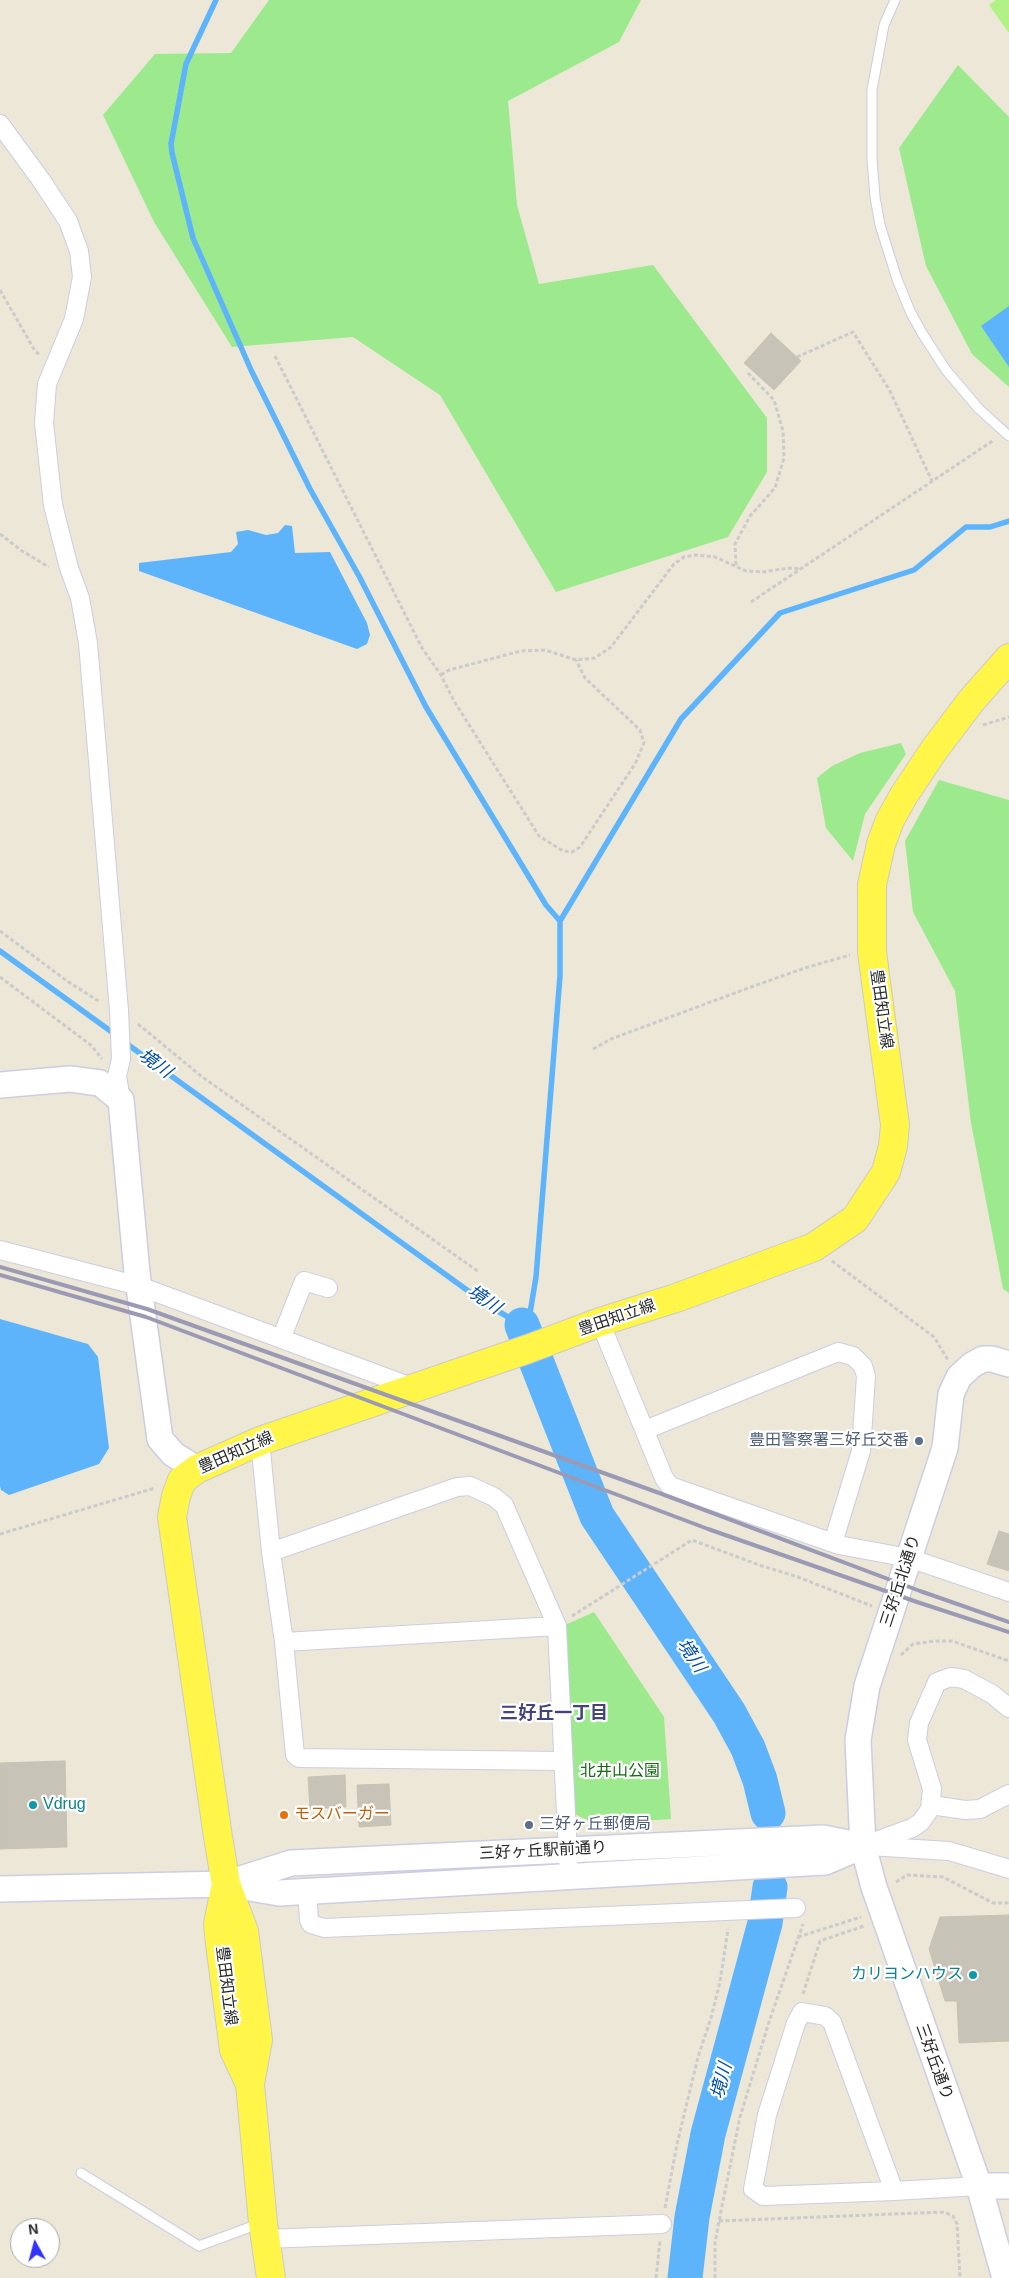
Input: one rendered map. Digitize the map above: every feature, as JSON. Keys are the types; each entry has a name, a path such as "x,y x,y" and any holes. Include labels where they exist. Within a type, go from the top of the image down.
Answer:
{"main road":[{"name":"豊田知立線","path":"271,2278 264,2231 250,2084 234,2050 220,1944 218,1924 226,1884 172,1517 176,1496 190,1474 260,1441 528,1349 600,1322 676,1298 814,1248 855,1219 886,1172 894,1146 896,1125 872,952 872,884 881,844 890,820 904,795 934,750 971,701 1009,658"}],"street":[{"path":"0,124 41,180 68,222 79,251 82,277 74,320 47,384 44,423 46,448 53,505 69,568 80,598 88,643 119,1017 120,1079 139,1286 160,1439 190,1474"},
{"path":"0,1085 70,1079 100,1083 120,1079"},
{"path":"0,1250 139,1286 414,1388"},
{"path":"281,1339 304,1281 328,1288"},
{"path":"600,1322 664,1478 670,1486 833,1543 909,1558 1009,1592"},
{"path":"645,1430 838,1352 853,1356 864,1366 866,1376 861,1451 833,1543"},
{"path":"958,1377 972,1365 983,1359 992,1359 1009,1364"},
{"name":"三好丘北通り","path":"863,1846 858,1740 867,1686 945,1448 951,1394 958,1377"},
{"path":"260,1441 271,1552 284,1642 295,1755 299,1758 563,1760"},
{"path":"271,1552 457,1487 470,1486 494,1497 504,1505 557,1626 569,1876"},
{"path":"284,1642 557,1626"},
{"path":"0,1889 226,1884 279,1893 825,1862 912,1828 920,1822 930,1809 932,1789 917,1740 920,1723 937,1682 951,1677 964,1679 992,1694 1009,1708"},
{"path":"931,1805 965,1810 980,1808 1009,1794"},
{"name":"三好ヶ丘駅前通り","path":"226,1884 291,1863 823,1838 863,1846"},
{"path":"863,1846 949,1851 1009,1869"},
{"name":"三好丘通り","path":"863,1846 893,1945 979,2186 1006,2278"},
{"path":"307,1890 309,1920 311,1924 324,1928 796,1908"},
{"path":"894,2191 832,2022 825,2016 802,2012 796,2023 768,2115 753,2189 763,2196 894,2191 979,2186 1009,2186"},
{"path":"264,2231 662,2224"}],"lane":[{"path":"895,0 884,25 872,90 872,159 875,197 880,225 897,279 910,311 922,333 957,383 979,408 1007,434"},
{"path":"81,2173 199,2246 264,2231"}],"path":[{"path":"0,290 35,351 54,366"},
{"path":"797,356 853,332 890,391 932,481"},
{"path":"275,356 422,648 441,674 454,701 539,836 563,852 572,852 580,847 635,764 644,743 640,730 585,678 576,660"},
{"path":"736,565 735,544 750,516 774,488 784,458 783,431 774,400 746,371"},
{"path":"751,602 932,481 1007,434"},
{"path":"0,534 36,561 56,570 69,568"},
{"path":"441,674 449,670 521,651 545,650 576,660 594,658 611,647 674,564 684,557 696,555 715,557 746,571 762,572 790,568 801,569"},
{"path":"0,931 94,1000 479,1272"},
{"path":"593,1049 611,1039 805,968 845,956 872,952"},
{"path":"0,977 92,1046 120,1079"},
{"path":"814,1248 934,1337 958,1377"},
{"path":"0,1534 190,1474"},
{"path":"589,1605 692,1540 759,1565 798,1577 891,1613"},
{"path":"891,1885 908,1875 943,1877 993,1903 1009,1903"},
{"path":"715,2278 719,2221 740,2117 797,1937 804,1921 803,1912 796,1908"},
{"path":"656,2278 662,2224 677,2144 698,2057 720,1982 729,1910"},
{"path":"797,1937 861,1916"},
{"path":"802,2012 801,2002 820,1940 864,1926"},
{"path":"719,2221 944,2212 953,2216 957,2224 960,2278"}],"green space":[{"path":"269,0 641,0 619,42 508,101 517,205 539,284 653,265 767,418 767,472 728,537 556,592 440,395 353,337 232,347 154,222 103,115 155,54 231,53"},
{"path":"996,0 1009,0 1009,33 989,5"},
{"path":"958,65 1009,117 1009,387 972,354 926,266 899,148"},
{"path":"901,743 906,754 865,814 853,861 826,828 817,778 832,766 860,753"},
{"path":"939,780 1009,800 1009,1293 1003,1289 971,1123 955,991 913,912 905,841"},
{"name":"北井山公園","path":"594,1612 664,1717 671,1819 595,1824 575,1814 565,1625"}],"water":[{"path":"1009,306 1009,367 981,326"},
{"path":"285,525 292,526 295,553 330,552 367,623 370,635 367,644 357,649 139,571 139,563 231,552 238,544 236,532 248,530 266,535 278,533"},
{"path":"0,1319 88,1344 98,1357 109,1448 99,1464 9,1495 1,1490 0,1486"}],"building":[{"path":"771,333 801,361 774,390 744,363"},
{"path":"999,1531 1009,1534 1009,1571 987,1564"},
{"name":"Vdrug","path":"65,1761 67,1847 0,1849 0,1763"},
{"path":"345,1775 346,1807 310,1809 308,1777"},
{"path":"389,1784 391,1825 359,1827 357,1785"},
{"name":"カリヨンハウス","path":"1009,1915 1009,2041 959,2043 957,2001 945,2001 929,1949 940,1917"}],"waterway":[{"path":"216,0 186,64 171,144 193,238 251,370 310,489 359,576 426,707 546,905 560,921"},
{"path":"123,1041 489,1306 522,1325 530,1313 536,1277 560,976 560,921 681,719 780,613 914,570 966,527 990,527 1009,521"},
{"name":"境川","path":"0,951 116,1035"},
{"name":"境川","path":"522,1325 597,1516 729,1713 748,1748 760,1780 768,1813"},
{"name":"境川","path":"685,2278 692,2217 708,2134 765,1923 770,1887"}],"railway":[{"path":"0,1267 147,1309 662,1494 920,1591 1009,1622"},
{"path":"0,1275 146,1317 708,1529 1009,1632"}],"place":[{"name":"豊田警察署三好丘交番","path":"919,1441"},
{"name":"Vdrug","path":"33,1805"},
{"name":"モスバーガー","path":"284,1815"},
{"name":"三好ヶ丘郵便局","path":"529,1825"},
{"name":"カリヨンハウス","path":"973,1975"}],"district":[{"name":"三好丘一丁目","path":"554,1714"}]}
